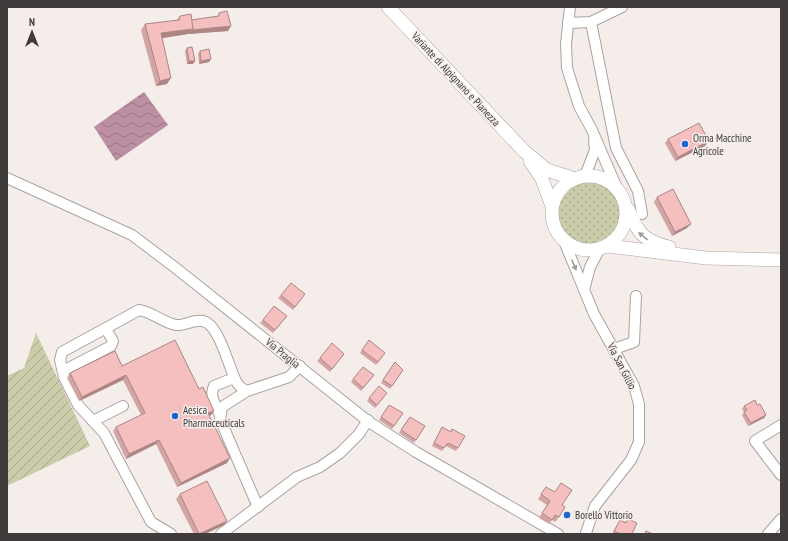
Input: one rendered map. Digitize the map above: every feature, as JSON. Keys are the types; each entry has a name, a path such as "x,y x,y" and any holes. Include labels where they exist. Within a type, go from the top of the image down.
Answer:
{"main road":[{"name":"Variante di Alpignano e Pianezza","path":"388,7 524,151 547,170 580,177 597,177 608,181 617,188"},
{"name":"Variante di Alpignano e Pianezza","path":"524,151 550,194 553,224 564,241"},
{"path":"552,206 557,193 564,186 580,177"},
{"path":"617,188 637,231 645,238 661,245 706,258"},
{"path":"604,248 617,238 624,229 627,218 626,206"},
{"path":"564,241 574,248 586,251 604,248 706,258 781,260"}],"street":[{"path":"570,7 566,44 567,68 579,106 592,130 617,188"},
{"path":"568,23 591,22 622,7"},
{"path":"591,22 616,148 638,191 642,214"},
{"path":"580,177 595,150 592,130"},
{"name":"Via Praglia","path":"7,178 132,235 368,420 416,452 558,534"},
{"name":"Via San Gillio","path":"564,241 594,314 634,386 639,404 639,442 630,460 595,506 587,534"},
{"path":"584,290 590,267 604,248"},
{"path":"614,349 634,342 636,296"},
{"path":"171,534 151,522 104,433 78,405 64,377 60,360 62,352 139,310 146,311 177,325 195,320 205,321 211,325 217,335 236,383 247,392"},
{"path":"63,371 111,346 113,341 106,329"},
{"path":"220,415 222,407 247,392 289,377 300,366"},
{"path":"234,378 214,386 211,391 213,400 220,415 220,419 258,507"},
{"path":"93,421 123,406"},
{"path":"221,534 297,477 320,467 340,453 359,434 368,420"},
{"path":"781,425 755,441 781,475"},
{"path":"768,534 781,519"}],"green space":[{"path":"583,179 597,179 609,184 618,193 623,205 621,225 614,236 597,245 583,245 571,240 562,231 557,219 557,205 562,193 571,184"},
{"path":"36,333 90,446 7,486 7,376 24,368"}],"water":[{"path":"144,92 168,125 116,161 94,127"}],"building":[{"path":"227,11 231,26 192,30 191,20 219,16 219,13"},
{"path":"191,14 193,29 161,33 171,78 160,81 145,24 179,20 180,16"},
{"path":"192,47 195,61 189,61 187,48"},
{"path":"209,49 211,59 201,61 200,51"},
{"name":"Orma Macchine Agricole","path":"699,123 709,141 678,157 668,139"},
{"path":"673,189 691,224 675,232 657,197"},
{"path":"291,283 305,294 295,307 281,295"},
{"path":"274,306 287,316 275,330 263,320"},
{"name":"Aesica Pharmaceuticals","path":"175,340 199,389 203,387 214,411 208,413 230,458 181,483 159,440 129,454 116,427 145,413 126,375 82,397 70,373 115,351 122,366"},
{"path":"369,340 385,353 378,362 362,350"},
{"path":"332,343 344,354 332,369 320,358"},
{"path":"395,362 403,370 392,386 383,380"},
{"path":"363,367 374,375 363,388 353,379"},
{"path":"379,386 387,393 377,405 369,398"},
{"path":"755,400 757,405 760,404 766,415 751,423 744,412 747,410 744,406"},
{"path":"389,405 403,413 394,426 381,417"},
{"path":"410,417 425,426 416,440 401,430"},
{"path":"442,427 451,432 452,429 465,436 458,448 448,443 444,448 434,443"},
{"path":"207,481 227,521 199,534 180,494"},
{"path":"561,483 572,490 562,505 565,507 559,517 555,515 552,520 542,513 550,501 541,494 546,487 555,492"},
{"path":"628,519 637,523 632,534 621,534 614,531 620,520 626,523"},
{"path":"646,531 653,534 645,534"}],"place":[{"name":"Orma Macchine Agricole","path":"685,144"},
{"name":"Aesica Pharmaceuticals","path":"175,416"},
{"name":"Borello Vittorio","path":"567,515"}]}
